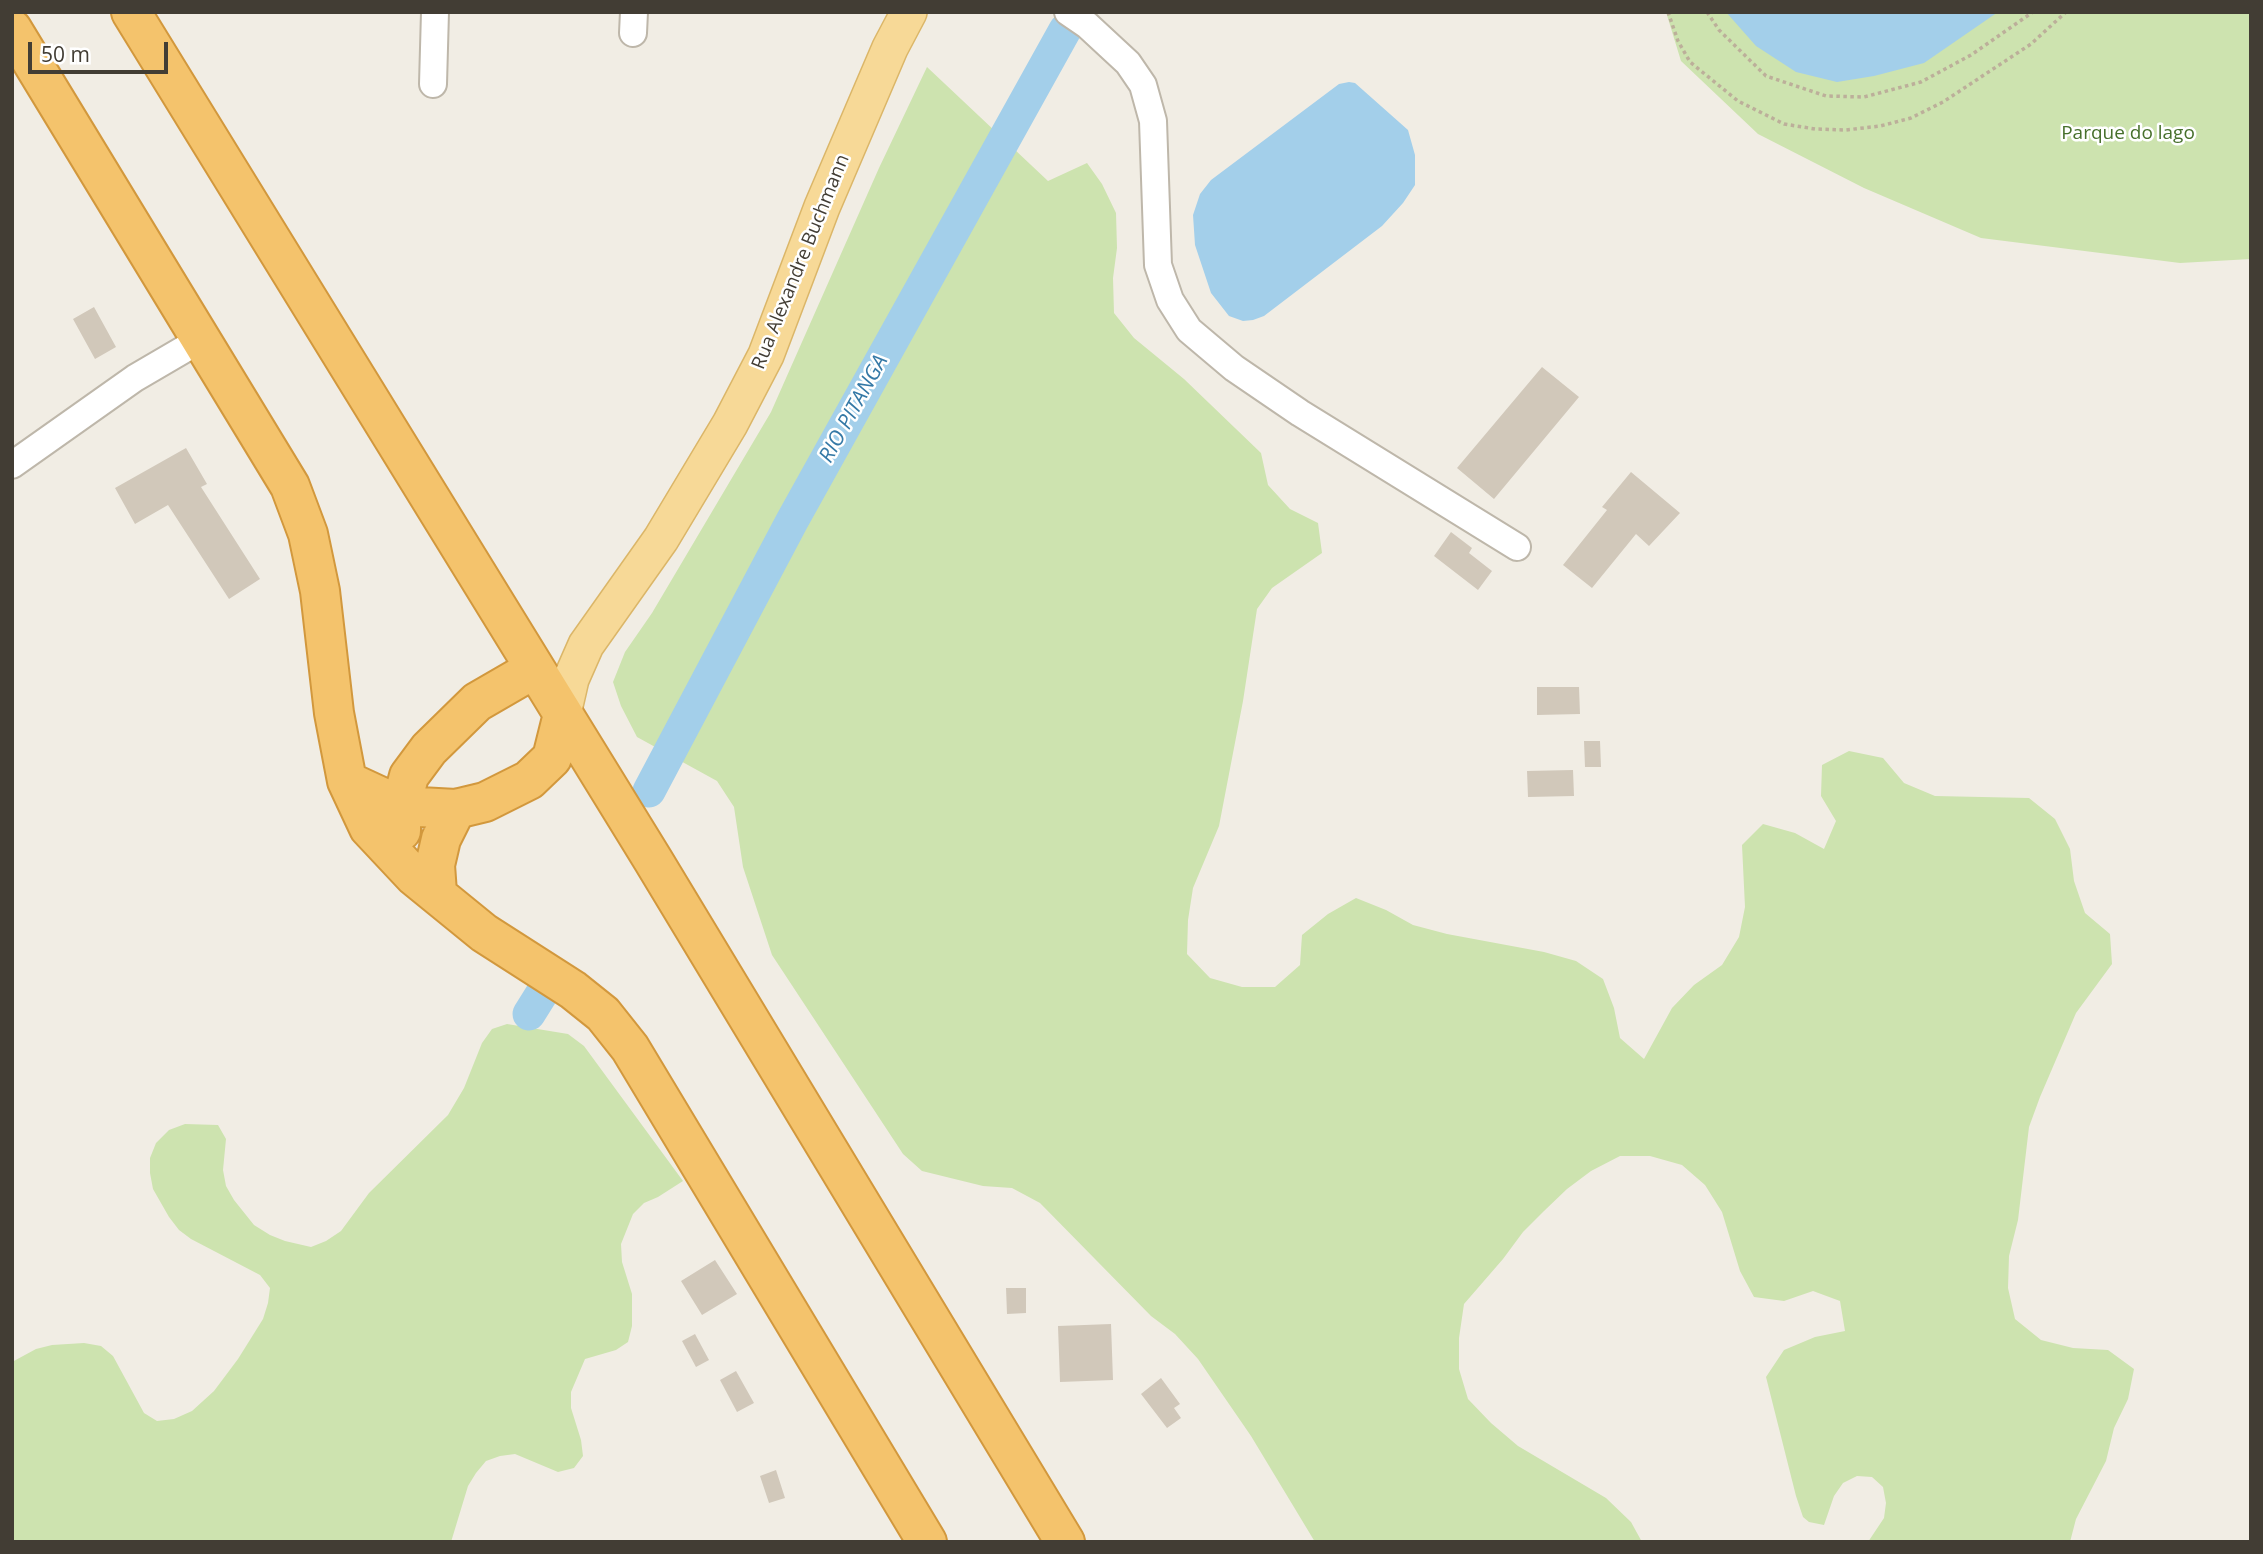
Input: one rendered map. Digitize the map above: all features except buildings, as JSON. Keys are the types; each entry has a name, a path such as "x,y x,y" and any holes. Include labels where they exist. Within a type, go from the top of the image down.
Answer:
{"highway":[{"path":"131,12 653,860 1065,1542"},
{"path":"12,29 290,486 308,534 320,591 334,713 347,781 369,828 426,885 484,933 573,990 603,1014 630,1048 927,1542"},
{"path":"426,885 401,835 401,806 409,776 429,748 477,702 534,669"},
{"path":"347,781 401,806 456,809 485,802 529,780 552,758 563,714"},
{"path":"426,885 435,865 441,839 456,809"}],"main road":[{"name":"Rua Alexandre Buchmann","path":"563,714 571,679 586,645 661,539 730,424 760,366 822,207 890,48 909,12"},
{"name":"Rua Alexandre Buchmann","path":"534,669 586,645"}],"street":[{"path":"433,84 435,12"},
{"path":"1068,12 1087,25 1128,63 1143,85 1153,121 1158,265 1170,300 1189,330 1234,368 1300,413 1517,547"},
{"path":"12,465 135,378 200,340"}],"path":[{"path":"1668,12 1678,41 1690,62 1738,101 1784,124 1846,130 1880,126 1911,118 1943,102 2031,44 2066,12"},
{"path":"1707,12 1718,30 1766,76 1826,96 1864,97 1921,82 1971,55 2033,12"}],"green space":[{"name":"Parque do lago","path":"1666,12 2251,12 2251,259 2180,263 1981,238 1864,188 1758,134 1681,61"},
{"path":"927,67 1048,181 1087,163 1102,184 1116,213 1114,313 1134,338 1184,379 1261,453 1268,485 1290,509 1318,523 1322,553 1272,588 1257,609 1219,826 1193,888 1188,920 1187,954 1210,978 1242,987 1275,987 1300,965 1302,935 1328,914 1356,898 1413,925 1576,961 1603,979 1614,1008 1620,1038 1644,1059 1672,1008 1694,985 1722,965 1739,937 1745,907 1742,845 1763,824 1795,833 1824,849 1836,821 1821,796 1822,765 1849,751 1883,758 1904,783 1935,796 2029,798 2055,819 2070,849 2074,881 2085,913 2110,934 2112,964 2076,1013 2029,1127 2018,1220 2009,1256 2008,1288 2015,1319 2041,1340 2073,1348 2108,1350 2134,1369 2128,1399 2114,1428 2106,1461 2076,1519 2070,1542 1868,1542 1884,1518 1886,1503 1883,1487 1872,1477 1857,1476 1843,1483 1834,1496 1824,1525 1809,1522 1803,1517 1766,1377 1784,1350 1815,1337 1845,1331 1840,1301 1813,1291 1784,1301 1754,1297 1740,1271 1722,1212 1705,1185 1682,1165 1650,1156 1620,1156 1591,1171 1567,1189 1523,1232 1464,1304 1459,1338 1459,1369 1468,1399 1491,1423 1518,1446 1606,1498 1631,1522 1642,1542 1315,1542 1251,1436 1198,1359 1175,1334 1151,1316 1040,1203 1012,1188 983,1186 922,1171 903,1154 772,955 743,867 734,807 717,781 637,737 621,706 613,682 625,652 652,613 771,412 879,168"},
{"path":"507,1024 568,1034 584,1046 683,1181 644,1203 633,1214 621,1244 622,1262 632,1294 632,1326 628,1342 616,1350 585,1359 571,1392 571,1408 583,1456 574,1468 558,1472 515,1454 486,1461 468,1486 451,1542 12,1542 12,1362 36,1349 52,1345 84,1343 101,1346 113,1356 144,1413 157,1421 174,1419 192,1411 214,1391 263,1319 270,1288 260,1275 191,1239 179,1230 169,1217 153,1189 150,1173 150,1158 156,1143 169,1130 185,1124 218,1125 226,1139 223,1170 226,1186 234,1200 254,1225 270,1235 311,1247 341,1231 369,1193 448,1115 464,1088 482,1043 492,1029"}],"water":[{"path":"1726,12 1998,12 1924,63 1837,82 1796,72 1756,46"},
{"path":"1355,83 1408,130 1415,155 1415,185 1382,226 1264,316 1243,321 1229,316 1211,293 1195,245 1193,215 1200,194 1211,180 1339,84"}],"waterway":[{"name":"RIO PITANGA","path":"649,791 792,521 1065,30"},
{"name":"RIO PITANGA","path":"529,1014 544,990"}]}
